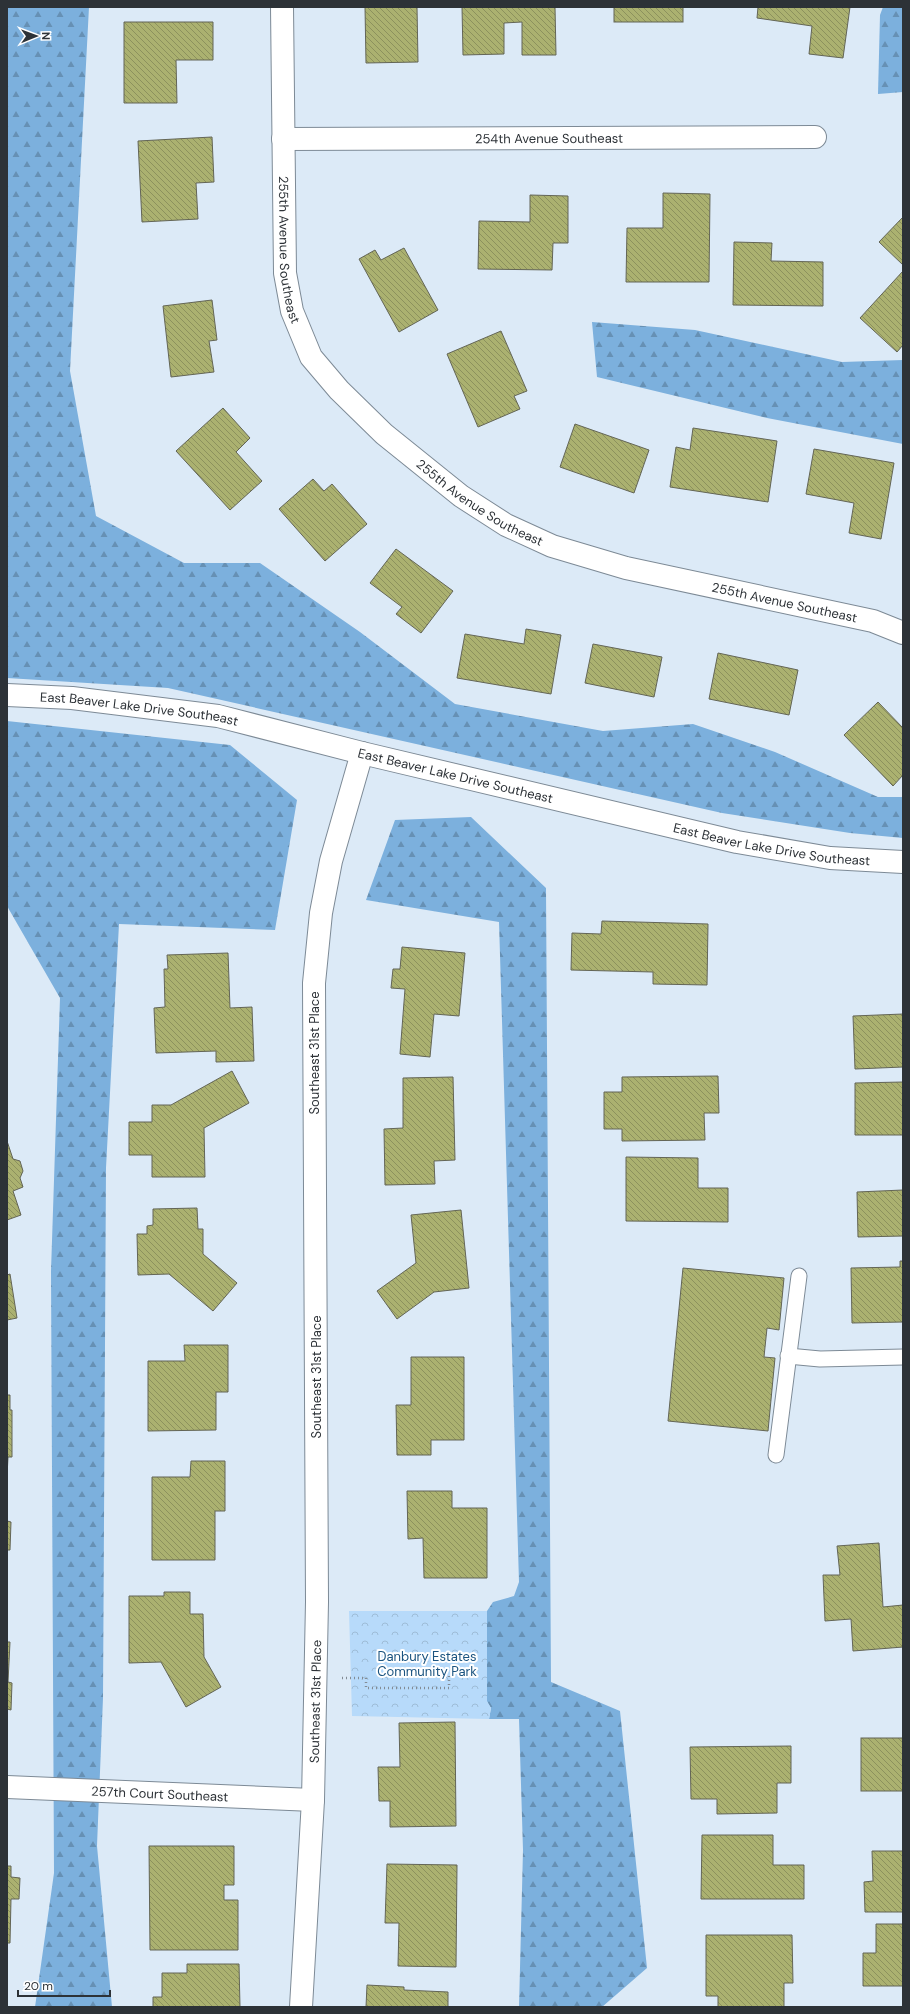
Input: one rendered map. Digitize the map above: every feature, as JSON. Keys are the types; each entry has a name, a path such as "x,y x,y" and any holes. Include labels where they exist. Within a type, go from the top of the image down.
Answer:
{"street":[{"path":"282,7 284,139"},
{"name":"254th Avenue Southeast","path":"284,139 816,137"},
{"name":"255th Avenue Southeast","path":"284,139 285,273 292,311 311,357 339,390 384,434 455,491 506,525 552,546 626,568 873,621 903,633"},
{"name":"East Beaver Lake Drive Southeast","path":"7,695 72,698 218,716 362,753 737,842 830,858 903,862"},
{"name":"Southeast 31st Place","path":"301,2007 313,1800 316,1678 317,1586 314,983 321,913 330,861 362,753"},
{"name":"257th Court Southeast","path":"7,1787 313,1800"}],"lane":[{"path":"776,1455 799,1276"},
{"path":"788,1356 820,1359 903,1358"}],"path":[{"path":"316,1678 366,1678 366,1688 449,1688 449,1674"}],"green space":[{"path":"7,7 89,7 70,371 96,516 184,563 260,563 360,632 455,704 603,731 693,724 775,752 878,797 903,797 903,838 850,833 722,813 168,688 7,678"},
{"path":"883,7 903,7 903,92 878,94 880,15"},
{"path":"592,322 695,330 842,362 903,360 903,444 767,418 597,377"},
{"path":"7,721 230,745 297,800 275,930 119,924 106,1168 103,1698 97,1846 112,2007 35,2007 54,1873 51,1271 60,998 7,906"},
{"path":"471,817 546,888 551,1682 620,1711 647,1968 602,2007 519,2007 523,1850 519,1719 489,1719 491,1708 487,1702 487,1611 493,1602 514,1596 519,1582 499,922 366,900 395,820"},
{"name":"Danbury Estates Community Park","path":"349,1611 487,1611 487,1701 491,1708 489,1719 352,1716"}],"building":[{"path":"365,7 417,7 418,62 366,63"},
{"path":"462,7 555,7 556,55 522,55 522,22 504,23 504,54 463,55"},
{"path":"614,7 683,7 683,22 614,22"},
{"path":"758,7 850,7 843,58 809,54 812,26 757,18"},
{"path":"124,22 213,22 213,60 176,60 177,103 124,103"},
{"path":"212,137 214,182 196,183 198,219 142,222 138,141"},
{"path":"663,193 710,194 709,282 626,282 627,228 663,228"},
{"path":"530,195 568,196 568,243 553,243 552,270 478,269 479,221 530,222"},
{"path":"903,217 903,265 879,242"},
{"path":"734,242 772,243 771,261 823,262 823,306 733,305"},
{"path":"404,248 438,310 399,332 359,259 375,250 381,260"},
{"path":"903,271 903,345 897,352 860,318"},
{"path":"212,300 217,340 209,341 214,372 171,377 163,306"},
{"path":"501,331 527,391 514,396 520,409 478,427 447,354"},
{"path":"223,408 250,438 236,452 262,481 230,510 176,451"},
{"path":"575,424 649,450 634,493 560,467"},
{"path":"693,428 777,441 768,502 670,487 676,447 690,450"},
{"path":"814,449 894,463 881,539 849,533 854,503 806,494"},
{"path":"313,479 324,491 332,484 367,524 325,561 279,509"},
{"path":"396,549 453,591 421,633 396,614 402,607 370,583"},
{"path":"526,629 561,635 551,694 457,678 465,634 524,644"},
{"path":"593,644 662,657 654,697 585,683"},
{"path":"718,653 798,670 789,715 709,699"},
{"path":"878,702 903,728 903,775 893,786 844,735"},
{"path":"602,921 708,924 707,985 653,984 653,972 571,970 572,933 601,934"},
{"path":"402,947 465,953 459,1016 434,1014 430,1057 400,1054 405,989 391,988 393,969 400,969"},
{"path":"228,953 230,1008 252,1007 254,1061 216,1062 216,1051 156,1053 154,1008 165,1007 164,969 168,969 167,955"},
{"path":"903,1014 903,1067 855,1069 853,1016"},
{"path":"232,1071 249,1103 204,1128 205,1177 152,1177 152,1155 129,1155 129,1122 152,1122 152,1105 171,1105"},
{"path":"718,1076 719,1113 704,1113 705,1140 622,1141 622,1129 604,1129 604,1092 622,1092 622,1077"},
{"path":"453,1077 455,1160 434,1161 435,1184 385,1185 384,1129 403,1128 403,1078"},
{"path":"903,1082 903,1135 855,1135 855,1083"},
{"path":"7,1141 13,1159 20,1161 23,1171 20,1178 23,1187 13,1191 21,1215 7,1220"},
{"path":"626,1157 698,1158 698,1188 728,1188 728,1222 626,1221"},
{"path":"903,1190 903,1236 858,1237 857,1192"},
{"path":"197,1208 198,1229 203,1229 203,1254 237,1283 213,1311 169,1274 138,1275 137,1234 147,1234 147,1226 153,1225 153,1209"},
{"path":"461,1210 469,1288 434,1292 397,1319 377,1291 416,1263 411,1215"},
{"path":"900,1261 903,1261 903,1322 852,1323 851,1268 900,1267"},
{"path":"683,1268 784,1278 779,1330 767,1328 764,1357 775,1358 768,1431 668,1421"},
{"path":"10,1274 17,1318 7,1320 7,1275"},
{"path":"184,1345 228,1345 228,1392 216,1392 216,1430 148,1431 148,1361 185,1361"},
{"path":"411,1357 464,1357 464,1440 431,1440 431,1455 397,1455 396,1405 411,1405"},
{"path":"7,1395 10,1395 10,1410 12,1410 12,1457 8,1457 7,1476"},
{"path":"191,1461 225,1461 225,1511 215,1511 215,1560 152,1560 152,1477 190,1477"},
{"path":"407,1491 452,1491 452,1508 487,1508 487,1578 424,1578 423,1538 408,1539"},
{"path":"7,1521 11,1522 10,1550 7,1550"},
{"path":"879,1543 883,1607 903,1605 903,1647 853,1651 851,1619 825,1621 823,1575 840,1575 837,1546"},
{"path":"164,1592 190,1592 190,1614 203,1614 204,1657 221,1687 186,1707 161,1662 129,1663 129,1596 164,1596"},
{"path":"7,1642 10,1642 8,1682 12,1683 11,1710 7,1709"},
{"path":"455,1722 456,1826 390,1827 390,1801 379,1801 378,1767 400,1767 399,1723"},
{"path":"861,1738 903,1738 903,1791 861,1791"},
{"path":"791,1746 791,1783 777,1783 777,1813 717,1814 717,1799 691,1799 690,1747"},
{"path":"702,1835 773,1835 773,1865 804,1865 804,1899 701,1899"},
{"path":"149,1846 234,1846 234,1885 224,1885 224,1900 238,1900 238,1950 150,1950"},
{"path":"872,1851 903,1851 903,1912 865,1912 864,1882 873,1881"},
{"path":"387,1864 457,1865 456,1967 398,1966 399,1923 385,1923"},
{"path":"7,1866 11,1866 11,1877 20,1878 19,1899 11,1899 10,1943 7,1943"},
{"path":"876,1924 903,1924 903,1986 863,1986 863,1953 876,1953"},
{"path":"706,1935 792,1935 793,1983 784,1983 784,2007 718,2007 718,1996 706,1996"},
{"path":"187,1964 239,1964 240,2007 153,2007 153,1997 162,1997 162,1973 187,1973"},
{"path":"367,1985 404,1987 404,1990 448,1992 448,2007 366,2007"}]}
